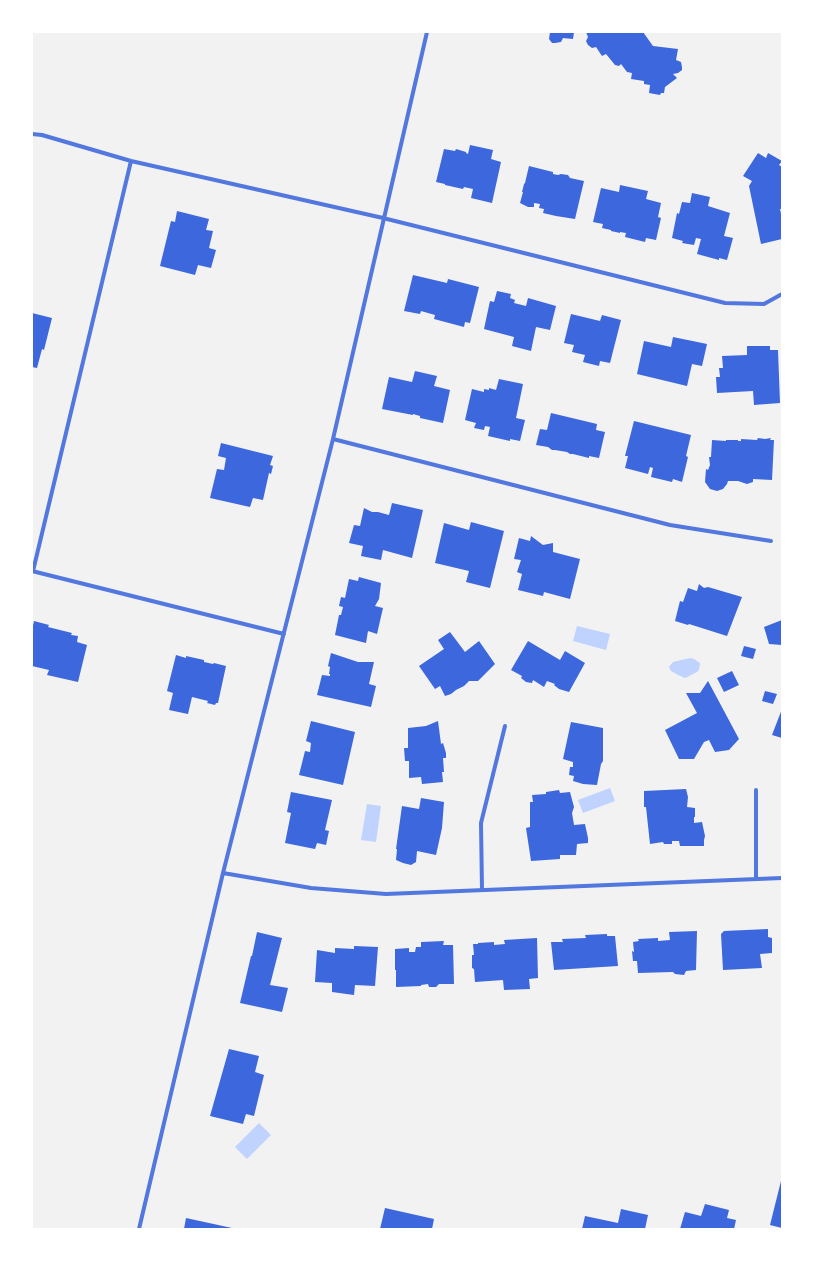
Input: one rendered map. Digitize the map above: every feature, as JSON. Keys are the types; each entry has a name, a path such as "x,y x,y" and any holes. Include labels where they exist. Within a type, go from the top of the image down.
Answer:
{"street":[{"path":"139,1229 223,873 333,439 427,32"},
{"path":"32,134 42,135 131,161 383,218 725,303 764,304 782,294"},
{"path":"131,161 32,571 284,634"},
{"path":"333,439 670,525 771,541"},
{"path":"482,890 481,823 505,726"},
{"path":"756,790 756,879"},
{"path":"223,873 311,888 386,894 782,878"}],"water":[{"path":"577,626 610,634 606,650 573,641"},
{"path":"690,658 700,663 699,670 697,672 685,678 671,671 669,667 673,662"},
{"path":"610,788 615,801 583,813 578,800"},
{"path":"367,804 381,806 376,842 361,840"},
{"path":"259,1123 271,1135 247,1159 235,1147"}],"building":[{"path":"550,32 574,32 573,39 563,38 561,42 552,43 549,39"},
{"path":"586,32 643,32 653,46 678,49 676,60 681,62 682,70 673,74 677,78 665,87 664,93 661,93 660,95 649,93 650,85 644,84 644,81 631,79 632,73 627,72 621,64 619,66 615,65 606,54 602,56 596,47 592,48 588,45 586,41 588,37"},
{"path":"470,145 493,150 491,159 501,162 492,203 471,198 473,189 464,187 463,189 436,182 444,149 455,151 456,149 468,154"},
{"path":"758,153 766,158 768,153 782,161 779,165 782,167 782,209 780,209 782,218 782,239 761,244 749,186 752,181 743,176"},
{"path":"529,166 553,172 553,174 568,175 570,178 584,181 575,219 543,213 544,209 539,208 540,204 534,203 534,207 528,207 520,203"},
{"path":"620,185 648,191 646,199 661,203 658,217 661,218 656,240 646,238 645,242 625,237 626,233 620,233 602,228 603,224 593,222 601,188 619,192"},
{"path":"692,193 710,197 708,206 730,213 724,236 733,238 727,260 719,258 719,260 697,254 701,239 696,238 694,245 682,243 683,241 672,238 677,213 679,214 682,202 690,203"},
{"path":"177,211 209,219 206,230 213,231 209,248 216,250 211,268 198,265 195,275 160,266 171,221 175,222"},
{"path":"413,275 447,283 448,279 479,287 470,323 465,322 464,327 434,319 435,315 421,311 420,314 404,311"},
{"path":"497,291 511,294 510,298 515,300 514,303 526,306 528,298 556,306 550,330 536,327 531,351 512,346 514,337 484,329 490,301 494,302"},
{"path":"32,313 52,318 44,350 42,349 37,368 32,367"},
{"path":"571,314 600,321 602,315 621,320 610,363 600,361 599,366 583,362 585,355 572,352 574,345 564,343"},
{"path":"673,337 707,344 702,366 692,364 687,386 637,374 644,341 671,347"},
{"path":"747,346 770,346 770,350 778,350 780,403 754,405 753,391 717,393 716,377 720,377 719,368 723,368 722,356 747,355"},
{"path":"415,371 437,376 434,386 450,390 443,423 420,418 420,416 413,414 382,409 389,377 412,382"},
{"path":"499,379 523,384 516,418 525,420 520,441 510,439 510,441 488,436 490,427 485,426 484,430 474,428 476,423 465,420 472,389 484,392 484,389 489,390 489,388 496,390"},
{"path":"551,413 597,424 596,430 605,432 599,458 589,456 589,458 536,445 540,429 547,430"},
{"path":"634,421 691,435 682,482 673,479 672,482 651,477 653,468 650,467 648,474 625,468 628,456 625,456"},
{"path":"758,438 771,438 770,440 774,440 772,480 753,479 753,482 747,484 738,481 728,481 723,489 717,491 710,489 705,482 706,469 708,470 710,465 709,457 711,457 712,440 741,441 741,439 757,440"},
{"path":"221,443 273,456 270,465 273,466 271,474 269,473 263,500 253,498 250,507 210,498 217,469 224,470 226,458 218,456"},
{"path":"392,503 423,510 412,558 383,550 381,560 361,556 363,546 349,543 354,525 360,526 364,508 372,512 389,515"},
{"path":"471,522 504,531 490,588 466,582 469,571 435,563 444,523 469,530"},
{"path":"531,536 543,545 553,543 553,552 580,559 570,599 544,592 543,596 518,590 522,574 517,572 521,560 514,559 519,538 530,541"},
{"path":"359,577 381,583 379,599 375,606 383,608 377,634 368,631 366,643 335,635 339,615 341,615 343,607 339,606 341,597 345,598 349,579 358,581"},
{"path":"699,584 704,588 708,587 742,597 727,636 675,621 680,601 683,602 688,588 697,591"},
{"path":"782,620 782,645 769,644 764,627"},
{"path":"34,621 49,625 48,627 72,633 71,635 78,636 77,642 87,645 78,682 47,675 49,670 32,666 32,630"},
{"path":"450,632 465,652 479,641 495,664 478,681 469,681 464,686 445,696 440,686 435,689 419,666 444,649 438,640"},
{"path":"528,641 560,660 565,651 585,663 569,692 559,689 554,685 555,684 547,681 544,687 533,680 532,683 526,682 521,678 522,676 511,670"},
{"path":"744,646 756,649 753,659 741,656"},
{"path":"331,653 358,662 374,662 369,684 376,686 371,707 317,695 322,675 330,676 330,667 328,666"},
{"path":"176,655 226,666 218,703 215,705 207,703 208,701 192,697 188,714 169,710 173,693 167,691"},
{"path":"732,671 739,685 724,692 717,678"},
{"path":"708,681 739,739 729,750 715,752 709,740 704,742 694,759 679,759 665,730 697,713 686,693 700,693"},
{"path":"765,691 777,694 773,704 762,701"},
{"path":"782,709 782,738 772,735"},
{"path":"311,721 355,732 343,785 299,775 305,751 310,752 311,743 306,741"},
{"path":"438,721 441,744 443,743 446,753 446,758 443,758 443,782 422,784 421,777 409,778 409,761 405,761 404,748 408,748 408,728 426,726"},
{"path":"571,722 603,728 603,761 601,764 597,785 583,784 573,781 574,776 569,775 570,767 573,767 573,762 563,759"},
{"path":"686,789 688,797 687,807 695,808 694,823 702,822 705,836 704,846 680,846 679,841 672,841 672,844 664,844 663,842 650,844 646,807 644,807 644,791"},
{"path":"559,790 560,793 570,792 574,807 572,813 574,825 585,824 588,843 577,844 576,855 560,855 560,859 531,861 526,828 530,827 530,802 533,802 532,795 546,794 546,792"},
{"path":"291,792 332,800 325,830 329,831 326,845 317,843 315,849 285,843 291,813 287,812"},
{"path":"421,798 444,802 442,828 436,855 417,851 416,862 411,865 396,860 396,849 402,806 419,809"},
{"path":"768,929 768,937 772,938 772,953 760,954 762,968 723,970 721,934 724,931"},
{"path":"697,931 696,970 686,971 684,975 675,974 673,972 638,973 637,961 633,961 633,942 639,941 638,939 658,938 658,941 670,940 669,932"},
{"path":"257,932 282,938 270,985 288,988 282,1012 240,1003"},
{"path":"607,934 607,936 615,936 618,966 554,970 551,942 563,942 562,939 586,938 585,935"},
{"path":"537,938 538,978 529,979 530,989 504,990 503,980 475,982 474,969 472,968 472,955 474,955 473,944 494,942 494,945 505,944 504,940"},
{"path":"444,941 443,945 453,945 454,984 439,984 436,987 429,987 428,984 421,986 396,987 395,949 409,948 409,952 415,952 416,947 421,947 421,942"},
{"path":"354,946 378,947 375,986 355,985 354,995 332,992 332,983 315,982 317,950 335,953 335,948 354,949"},
{"path":"229,1049 259,1056 255,1072 264,1075 254,1116 246,1114 243,1124 210,1116"},
{"path":"782,1181 782,1228 770,1225"},
{"path":"705,1204 729,1210 727,1218 736,1220 734,1229 680,1229 685,1212 701,1216"},
{"path":"385,1208 434,1219 432,1229 380,1229"},
{"path":"621,1209 648,1215 645,1229 582,1229 585,1216 618,1223"},
{"path":"186,1218 232,1228 232,1229 184,1229"}]}
